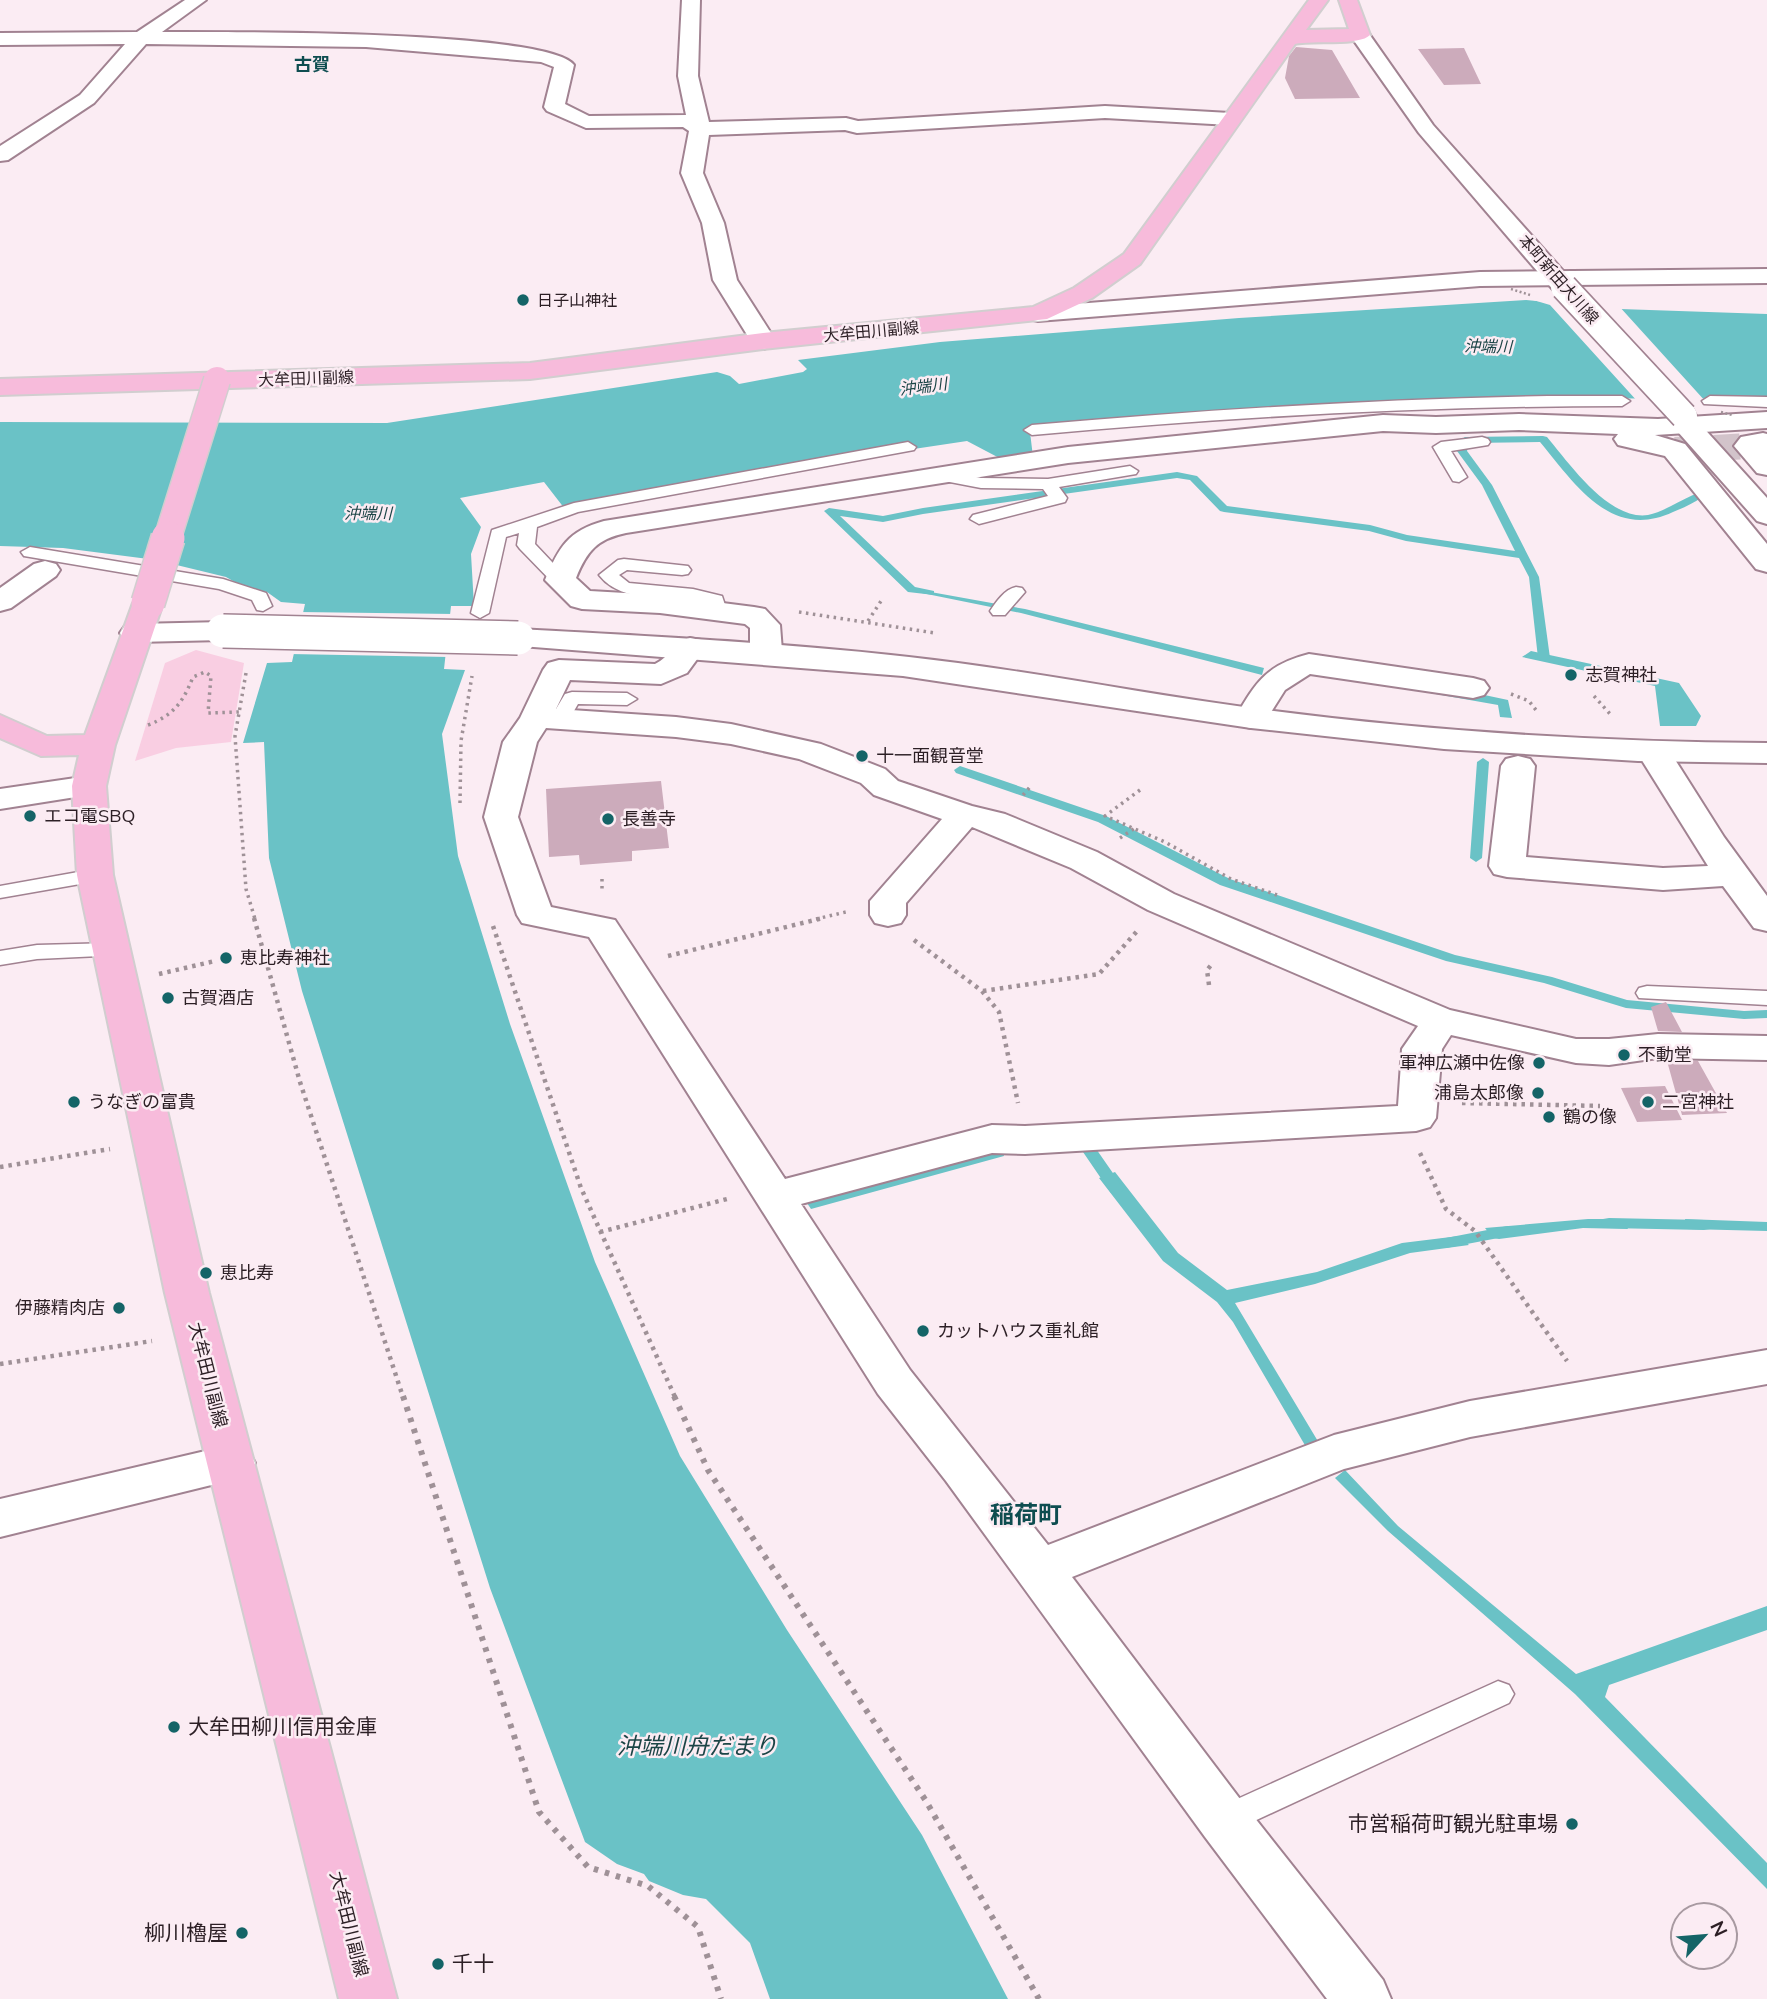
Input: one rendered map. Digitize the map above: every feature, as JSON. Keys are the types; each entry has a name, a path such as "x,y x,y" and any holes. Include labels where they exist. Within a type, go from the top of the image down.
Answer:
{"main road":[{"name":"大牟田川副線","path":"0,387 530,371 763,341 1038,314 1083,293 1132,258 1230,119 1319,0"},
{"path":"1288,40 1319,34 1360,35 1348,0"},
{"name":"大牟田川副線","path":"217,380 148,603 93,765 95,875 115,958 152,1142 198,1334 368,1999"},
{"path":"0,725 41,747 93,765"}],"street":[{"path":"0,155 87,99 140,39 197,0"},
{"path":"691,0 688,76 699,128 692,173 713,223 725,280 763,341"},
{"name":"本町新田大川線","path":"1360,35 1426,129 1767,515"},
{"path":"0,39 140,39 442,46 536,55 564,65 554,107 586,122 687,121 699,128 846,124 857,127 1105,112 1230,119"},
{"path":"1038,314 1480,279 1561,283 1767,276"},
{"path":"1438,436 1519,422 1658,427 1686,421 1762,435"},
{"path":"766,651 765,625 754,616 660,604 582,600 561,580 570,556 585,538 615,528 670,517 1068,455 1383,423 1438,436 1482,442 1623,439 1643,440 1675,450 1767,563"},
{"path":"0,602 45,560"},
{"path":"136,633 223,631 518,638 766,651 958,673 1251,718 1517,747 1655,754 1767,753"},
{"path":"690,647 676,666 661,674 559,670 548,719 520,742 501,817 535,915 602,928 894,1382 963,1468 1224,1820 1362,1999"},
{"path":"1251,718 1274,678 1290,669 1309,664 1473,688"},
{"path":"548,719 676,726 732,734 810,751 873,776 886,788 964,815 993,821 1084,860 1161,902 1441,1021 1576,1051 1609,1052 1658,1046 1767,1048"},
{"path":"1655,754 1671,784 1732,876 1767,920"},
{"path":"0,799 93,765"},
{"path":"1518,766 1507,866 1663,879 1732,876"},
{"path":"888,908 964,815"},
{"path":"771,1192 992,1139 1025,1140 1418,1110 1422,1049 1441,1021"},
{"path":"1037,1570 1323,1457 1470,1419 1767,1367"},
{"path":"0,1518 231,1463"}],"lane":[{"path":"1032,430 1186,416 1371,404 1512,400 1622,401"},
{"path":"1710,401 1767,402"},
{"path":"1371,404 1490,410 1519,422"},
{"path":"1186,416 1202,427 1262,435"},
{"path":"1438,436 1459,477"},
{"path":"480,613 498,534 574,508 908,447"},
{"path":"979,519 1054,491 1130,471"},
{"path":"935,474 981,483 1054,491"},
{"path":"529,524 526,545 561,580"},
{"path":"45,560 223,584 260,597 263,606"},
{"path":"682,570 624,564 608,575 624,588 694,594 716,600 718,611"},
{"path":"999,611 1016,592"},
{"path":"548,719 572,698 626,699"},
{"path":"0,892 95,875"},
{"path":"0,949 35,945 115,958"},
{"path":"0,958 37,952 115,958"},
{"path":"1647,993 1767,998"},
{"path":"1224,1820 1498,1694"}],"path":[{"path":"868,621 883,598"},
{"path":"795,612 948,635"},
{"path":"141,726 171,717 185,697 193,677 205,672 211,676 208,713 239,712"},
{"path":"246,672 235,736 246,889 300,1082 539,1812 587,1867 648,1886 698,1927 721,1999"},
{"path":"463,815 460,803 461,741 472,673"},
{"path":"1023,796 1030,787"},
{"path":"1140,790 1105,816 1135,828 1231,879 1277,895"},
{"path":"1127,834 1135,828"},
{"path":"982,991 1099,974 1161,902"},
{"path":"626,966 888,908 910,937 982,991 999,1012 1025,1140"},
{"path":"488,912 581,1188 708,1470 926,1801 1039,1999"},
{"path":"115,958 215,961"},
{"path":"1592,1396 1475,1231 1446,1209 1418,1149 1418,1110 1600,1106"},
{"path":"0,1167 152,1142"},
{"path":"600,1232 771,1192"},
{"path":"0,1364 198,1334"}],"shaded area":[{"path":"196,650 244,663 231,742 176,748 135,761 165,663"}],"water":[{"name":"沖端川舟だまり","path":"1526,300 1620,309 1767,314 1767,399 1519,398 1030,432 1033,457 1005,461 967,441 887,453 568,513 544,482 460,498 481,527 471,554 474,606 451,606 444,669 465,670 442,734 458,856 510,1024 595,1262 680,1456 787,1630 922,1835 1008,1999 770,1999 750,1943 706,1899 683,1895 649,1881 644,1874 617,1864 585,1842 490,1588 302,991 269,858 264,742 243,743 267,663 292,662 305,604 281,602 267,592 247,589 226,577 156,560 63,548 0,546 0,422 387,423 717,372 730,376 739,384 803,372 807,369 798,360 940,342 1239,318"},
{"path":"914,589 1025,609 1264,668 1262,675 1021,613 912,591"},
{"path":"1531,651 1679,683 1701,716 1696,726 1660,726 1655,686 1522,657"},
{"path":"1322,674 1475,693 1508,700 1512,718 1500,717 1498,705"},
{"path":"1002,1147 1004,1156 811,1209 805,1200"},
{"path":"1115,1172 1178,1253 1227,1290 1317,1272 1402,1243 1459,1236 1469,1245 1410,1253 1315,1284 1235,1303 1319,1443 1306,1447 1233,1322 1217,1302 1163,1261 1099,1178"},
{"path":"1588,1219 1624,1219 1628,1229 1583,1228 1499,1239 1493,1238 1485,1228"},
{"path":"1685,1219 1767,1222 1767,1231 1687,1229"},
{"path":"1345,1470 1398,1526 1576,1674 1767,1606 1767,1630 1609,1685 1605,1697 1767,1863 1767,1889 1575,1694 1388,1531 1335,1478"}],"pier":[{"path":"1523,297 1618,305 1706,402 1638,402 1550,305"},
{"path":"299,612 454,614 449,657 290,654"}],"building":[{"path":"1296,47 1332,50 1360,98 1295,99 1285,78 1289,56"},
{"path":"1464,48 1481,84 1444,85 1418,49"},
{"path":"661,781 669,848 632,851 632,861 580,865 579,855 549,857 546,789"},
{"path":"1666,1002 1682,1032 1658,1031 1651,1007"},
{"path":"1667,1061 1698,1061 1727,1113 1682,1115"},
{"path":"1665,1086 1682,1120 1637,1122 1621,1088"}],"waterway":[{"path":"1544,658 1534,577 1487,485 1462,451 1465,440 1543,439 1588,490 1616,512 1631,517 1652,517 1697,497"},
{"path":"930,593 912,590 829,511 883,519 1177,475 1193,478 1224,509 1370,528 1406,538 1521,555"},
{"path":"1476,858 1483,762"},
{"path":"960,770 1102,819 1225,882 1451,958 1547,980 1626,1004 1744,1015 1767,1014"},
{"path":"1075,1147 1087,1147 1116,1189"},
{"path":"1609,1223 1704,1225"},
{"path":"1446,1243 1508,1231"}],"tunnel":[{"path":"1675,450 1748,446"}],"place":[{"name":"日子山神社","path":"523,300"},
{"name":"志賀神社","path":"1571,675"},
{"name":"十一面観音堂","path":"862,756"},
{"name":"エコ電SBQ","path":"30,816"},
{"name":"長善寺","path":"608,819"},
{"name":"恵比寿神社","path":"226,958"},
{"name":"古賀酒店","path":"168,998"},
{"name":"不動堂","path":"1624,1055"},
{"name":"軍神広瀬中佐像","path":"1539,1063"},
{"name":"浦島太郎像","path":"1538,1093"},
{"name":"うなぎの富貴","path":"74,1102"},
{"name":"二宮神社","path":"1648,1102"},
{"name":"鶴の像","path":"1549,1117"},
{"name":"恵比寿","path":"206,1273"},
{"name":"伊藤精肉店","path":"119,1308"},
{"name":"カットハウス重礼館","path":"923,1331"},
{"name":"大牟田柳川信用金庫","path":"174,1727"},
{"name":"市営稲荷町観光駐車場","path":"1572,1824"},
{"name":"柳川櫓屋","path":"242,1933"},
{"name":"千十","path":"438,1964"}],"district":[{"name":"古賀","path":"312,65"},
{"name":"稲荷町","path":"1026,1515"}],"water label":[{"name":"沖端川","path":"1488,346"},
{"name":"沖端川","path":"923,386"},
{"name":"沖端川","path":"368,513"}]}
